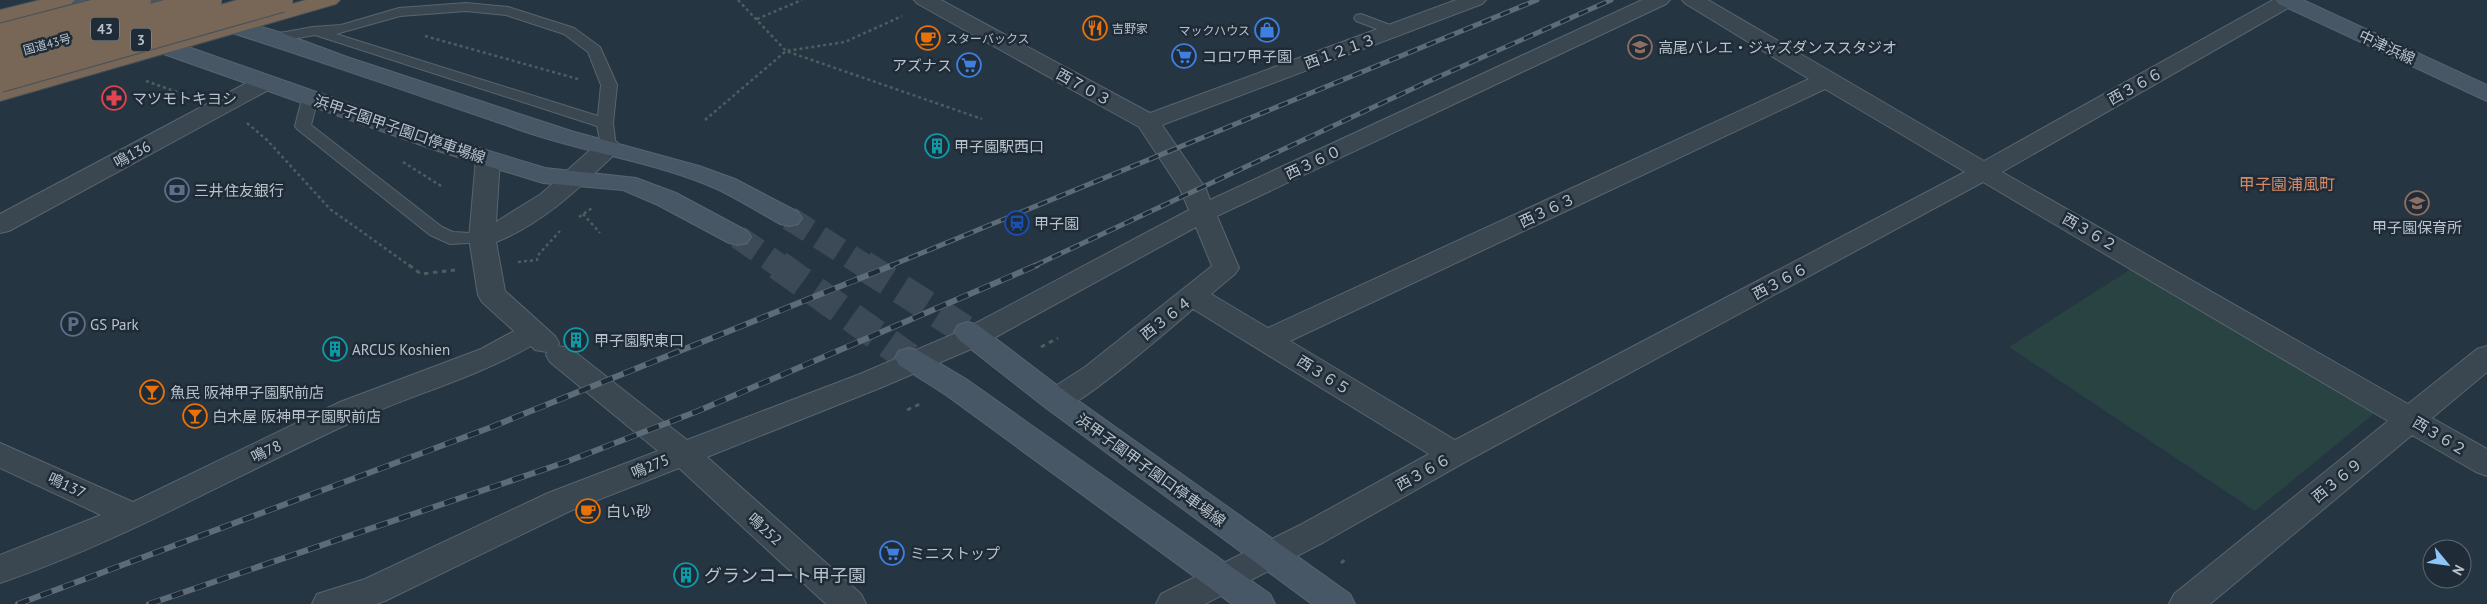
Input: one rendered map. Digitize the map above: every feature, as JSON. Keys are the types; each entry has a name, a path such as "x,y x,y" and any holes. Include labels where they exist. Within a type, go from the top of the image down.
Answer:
{"highway":[{"path":"0,10 40,0"},
{"path":"0,17 65,0"},
{"name":"国道43号","path":"0,36 139,0"},
{"name":"国道43号","path":"0,57 210,0"},
{"name":"3","path":"0,80 281,0"},
{"path":"0,94 329,0"}],"main road":[{"name":"浜甲子園甲子園口停車場線","path":"65,0 166,47 264,83 488,159 543,175 627,183 667,199 738,237"},
{"path":"148,0 235,28 274,38 367,72 563,136 682,168 726,184 760,200 789,218"},
{"name":"中津浜線","path":"2287,0 2487,94"},
{"name":"浜甲子園甲子園口停車場線","path":"971,334 1056,400 1268,556 1338,604"},
{"path":"912,360 956,388 1258,604"}],"street":[{"name":"西１２１３","path":"1148,122 1475,0"},
{"name":"西３６０","path":"971,334 1204,213 1659,0"},
{"name":"西３６２","path":"1693,0 1826,80 2487,464"},
{"name":"西３６６","path":"1174,604 1268,556 1454,454 1985,171 2287,0"},
{"name":"西７０３","path":"928,1 1148,122 1193,189 1204,213"},
{"name":"西３６３","path":"1268,340 1826,80"},
{"name":"鳴136","path":"0,224 264,83"},
{"path":"482,238 498,233 522,220 574,179 608,148"},
{"name":"鳴252","path":"488,159 482,238 492,295 546,344 682,453 849,604"},
{"name":"西３６４","path":"1056,400 1095,374 1226,268 1204,213"},
{"name":"西３６５","path":"1193,296 1454,454"},
{"name":"鳴275","path":"330,604 375,597 559,502 870,382 912,360 971,334"},
{"name":"鳴78","path":"0,569 133,516 351,410 491,356 546,344"},
{"name":"西３６９","path":"2186,604 2487,356"},
{"name":"鳴137","path":"0,455 133,516"}],"lane":[{"path":"274,38 313,31 342,29 399,12 430,8 466,7 516,14 569,31 595,50 610,85 605,123 608,148"},
{"path":"1360,18 1393,31"},
{"path":"313,31 605,123"},
{"path":"310,99 303,126 436,231 450,238 482,238"}],"path":[{"path":"738,0 786,51 982,119"},
{"path":"756,19 802,0"},
{"path":"705,120 786,51 846,42 928,1"},
{"path":"419,34 581,80"},
{"path":"583,214 600,233"}],"green space":[{"path":"2131,269 2376,412 2255,511 2009,347"}],"tunnel":[{"path":"789,218 865,266"},
{"path":"738,237 780,266"},
{"path":"778,265 909,358"},
{"path":"863,265 968,332"}],"railway":[{"path":"890,266 1537,0"},
{"path":"1034,266 1427,82 1611,0"},
{"path":"18,604 489,428 893,265"},
{"path":"149,604 566,462 698,411 1037,265"}],"place":[{"name":"吉野家","path":"1095,28"},
{"name":"マックハウス","path":"1267,30"},
{"name":"スターバックス","path":"928,38"},
{"name":"高尾バレエ・ジャズダンススタジオ","path":"1640,47"},
{"name":"コロワ甲子園","path":"1184,56"},
{"name":"アズナス","path":"969,65"},
{"name":"マツモトキヨシ","path":"114,98"},
{"name":"甲子園駅西口","path":"937,146"},
{"name":"三井住友銀行","path":"177,190"},
{"name":"甲子園保育所","path":"2417,203"},
{"name":"甲子園","path":"1017,223"},
{"name":"GS Park","path":"73,324"},
{"name":"甲子園駅東口","path":"576,340"},
{"name":"ARCUS Koshien","path":"335,349"},
{"name":"魚民 阪神甲子園駅前店","path":"152,392"},
{"name":"白木屋 阪神甲子園駅前店","path":"195,416"},
{"name":"白い砂","path":"588,511"},
{"name":"ミニストップ","path":"892,553"},
{"name":"グランコート甲子園","path":"686,575"}],"district":[{"name":"甲子園浦風町","path":"2287,184"}]}
